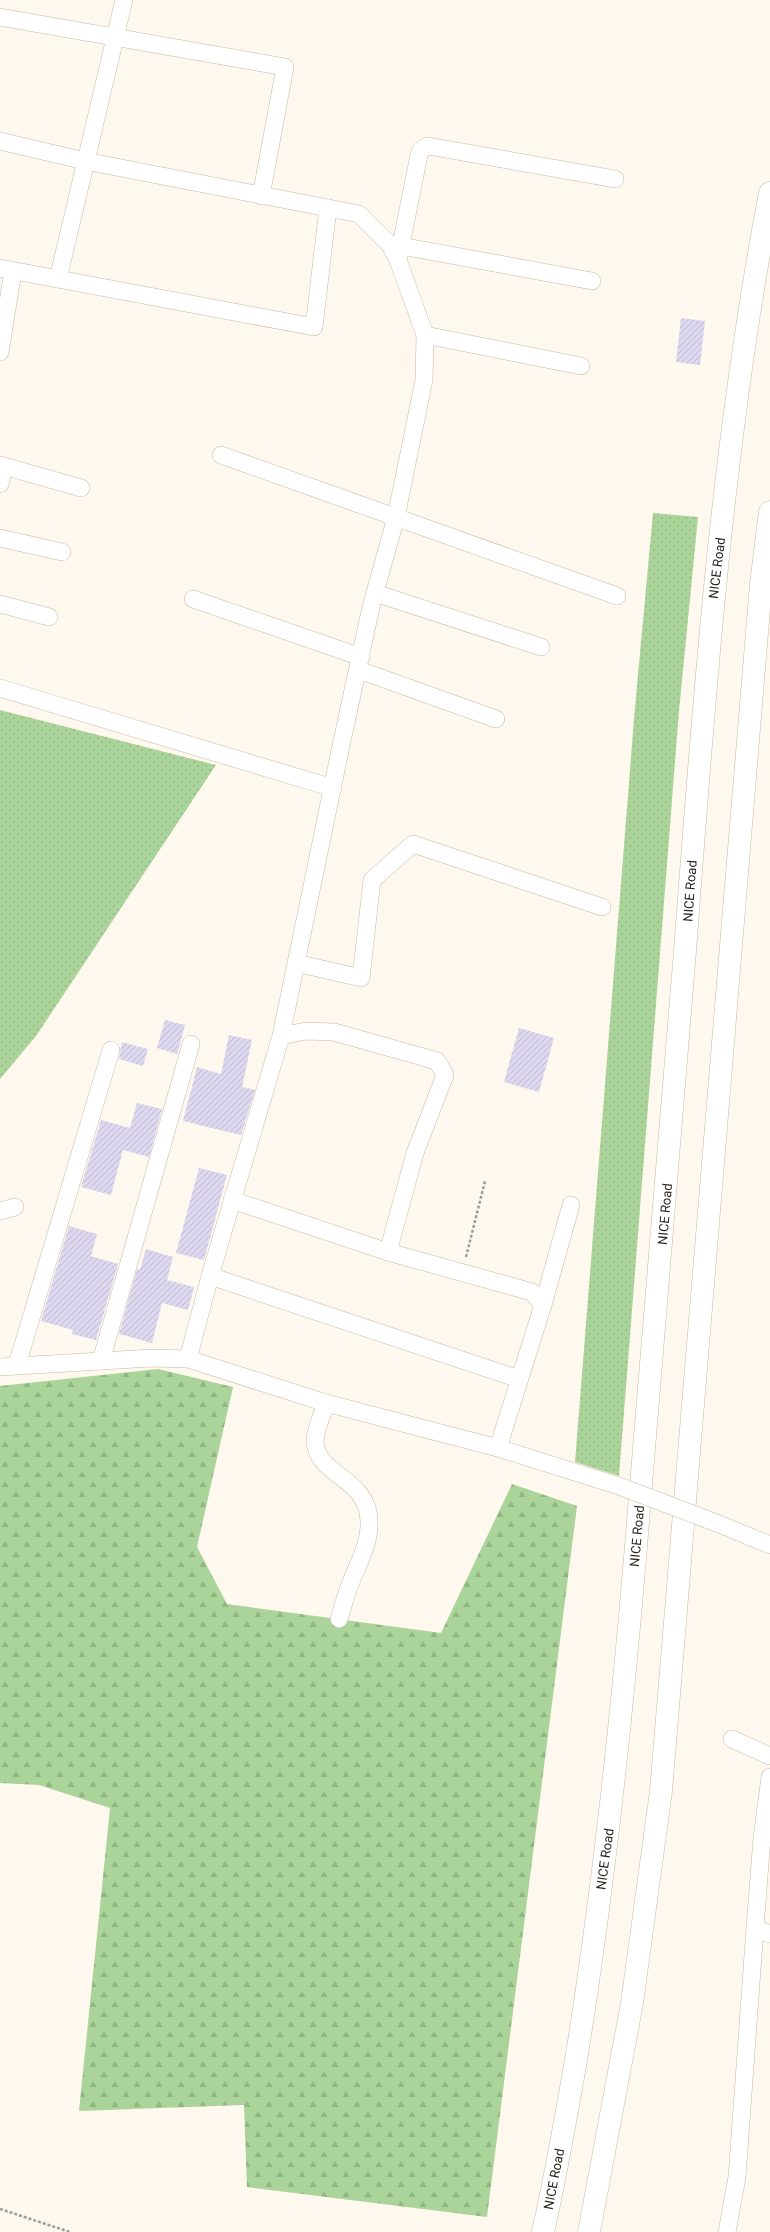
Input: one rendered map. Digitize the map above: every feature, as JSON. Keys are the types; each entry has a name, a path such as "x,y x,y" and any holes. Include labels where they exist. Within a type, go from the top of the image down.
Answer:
{"highway":[{"name":"NICE Road","path":"543,2232 556,2177 588,1985 609,1832 624,1686 666,1202 713,607 746,341 770,193"},
{"path":"589,2232 632,2003 661,1791 761,584 770,512"}],"street":[{"path":"58,279 124,0"},
{"path":"0,17 285,67 261,196"},
{"path":"0,141 85,161 359,214 400,253 592,281"},
{"path":"188,1359 210,1276 281,1036 375,593 396,517 424,380 425,335 400,253 419,155 421,150 428,146 615,179"},
{"path":"0,352 7,270 314,327 328,208"},
{"path":"425,335 581,366"},
{"path":"221,454 617,596"},
{"path":"0,484 2,465 81,488"},
{"path":"0,538 62,552"},
{"path":"375,593 541,647"},
{"path":"193,598 496,718"},
{"path":"0,604 49,617"},
{"path":"0,688 333,788"},
{"path":"296,963 362,978 372,880 413,844 602,907"},
{"path":"281,1036 306,1031 334,1032 437,1061 445,1075 415,1153 388,1252"},
{"path":"101,1361 191,1044"},
{"path":"17,1365 112,1050"},
{"path":"232,1200 388,1252 532,1292 543,1305"},
{"path":"498,1448 543,1305 571,1205"},
{"path":"210,1276 519,1379"},
{"path":"0,1367 101,1361 188,1359 326,1403 498,1448 619,1486 770,1545"},
{"path":"326,1403 315,1440 319,1454 327,1466 355,1486 366,1504 369,1520 367,1540 338,1619"},
{"path":"732,1739 770,1756"},
{"path":"727,2232 737,2177 762,1931 770,1777"}],"path":[{"path":"462,1273 485,1181"},
{"path":"0,2209 70,2232"}],"green space":[{"path":"653,513 698,517 679,711 619,1476 575,1462 635,707"},
{"path":"0,710 216,765 36,1036 0,1079"},
{"path":"158,1369 233,1387 197,1547 227,1604 441,1633 512,1484 577,1506 487,2217 247,2187 244,2105 79,2111 110,1808 39,1785 0,1783 0,1386"}],"building":[{"path":"681,318 705,321 700,365 676,362"},
{"path":"165,1020 185,1025 177,1054 157,1048"},
{"path":"519,1028 554,1038 539,1092 504,1082"},
{"path":"229,1035 252,1040 242,1087 255,1090 241,1135 183,1121 197,1067 221,1074"},
{"path":"122,1042 148,1049 143,1066 119,1059"},
{"path":"137,1103 162,1109 149,1157 123,1150 111,1195 81,1187 101,1120 130,1128"},
{"path":"199,1168 227,1175 204,1260 176,1253"},
{"path":"69,1226 97,1234 91,1256 118,1264 96,1340 72,1334 73,1330 41,1321"},
{"path":"146,1249 173,1257 167,1280 194,1287 188,1310 162,1303 152,1343 119,1334 137,1269 140,1270"}]}
